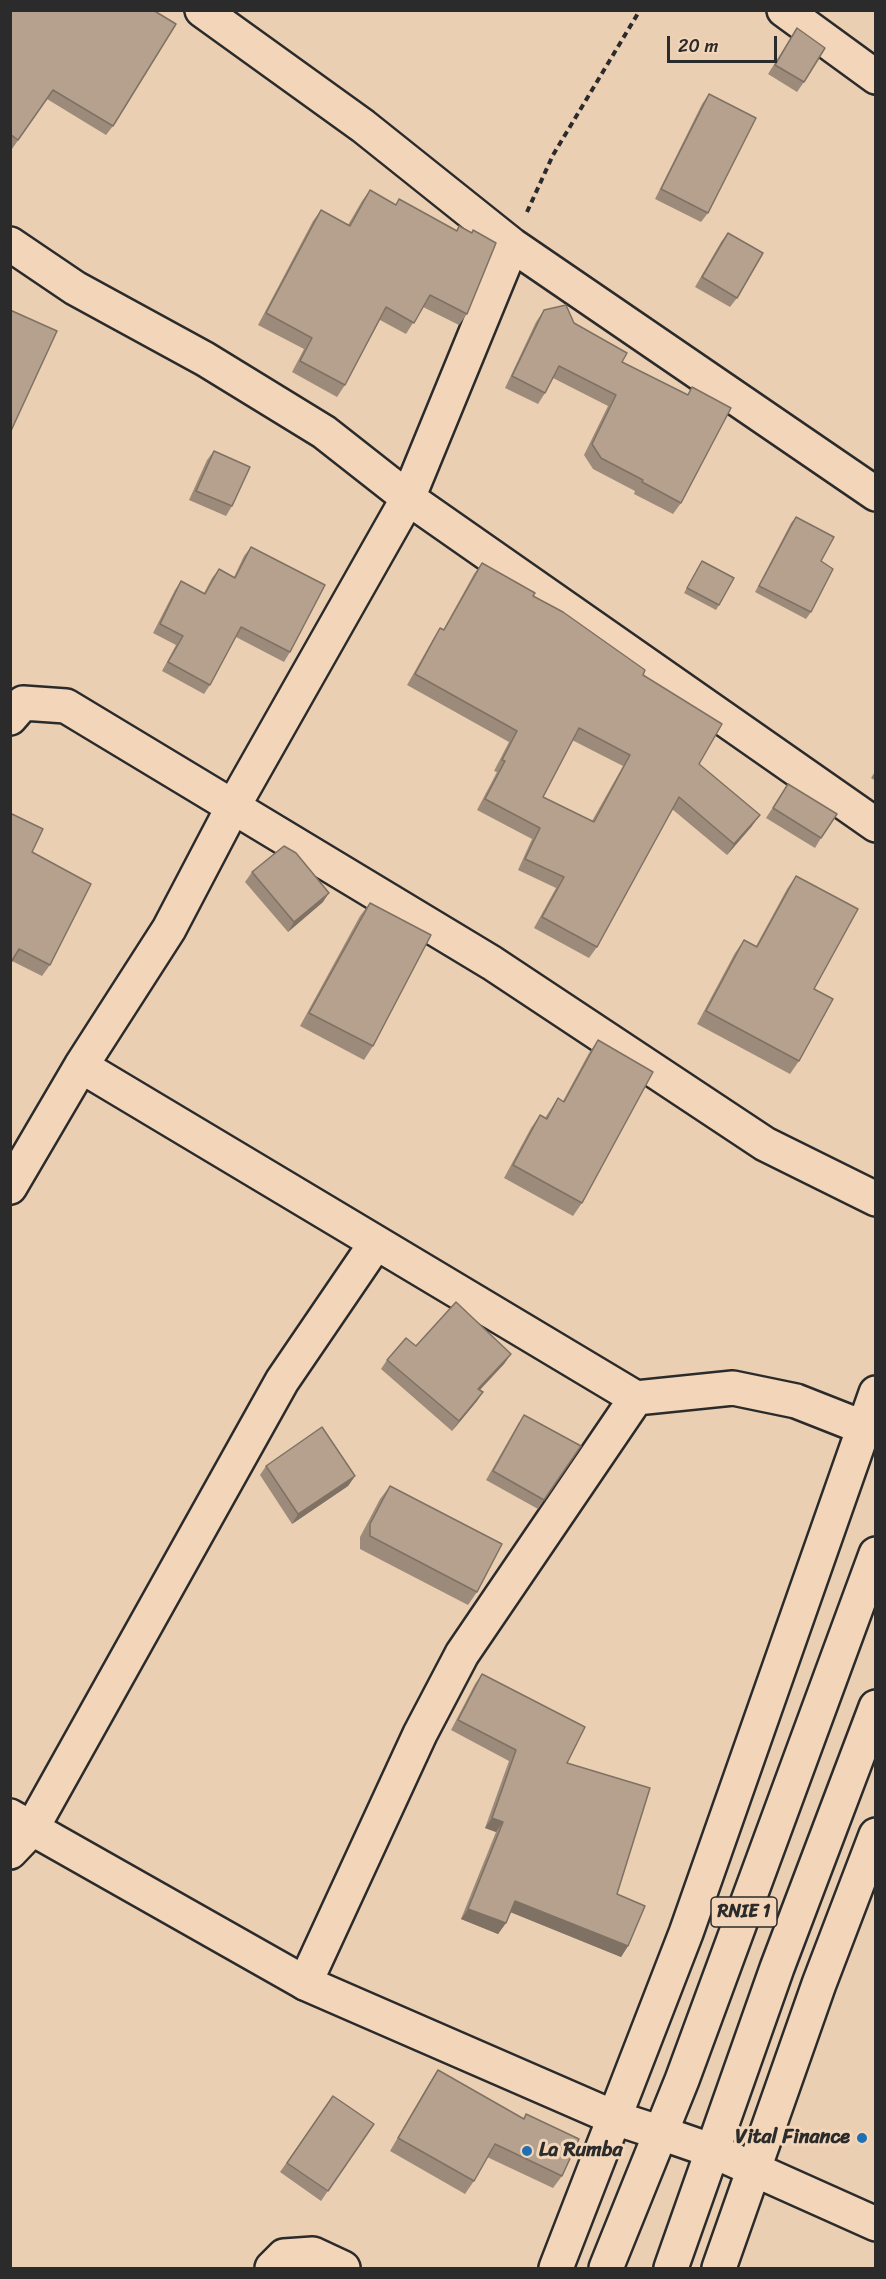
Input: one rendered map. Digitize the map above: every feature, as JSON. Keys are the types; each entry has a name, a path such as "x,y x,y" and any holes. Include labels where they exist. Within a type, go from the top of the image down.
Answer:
{"main road":[{"path":"202,10 363,126 512,245 876,494"},
{"path":"784,10 876,77"},
{"path":"10,244 75,288 205,359 324,432 408,498 876,825"},
{"path":"10,1187 81,1066 169,929 234,805 408,498 512,245"},
{"path":"10,718 23,703 66,706 234,805 492,963 765,1144 876,1199"},
{"path":"81,1066 636,1398 733,1388 796,1401 862,1427"},
{"path":"376,1243 282,1381 17,1833 305,1983 615,2118 713,2151 876,2224"},
{"path":"556,2268 686,1933 862,1427 876,1394"},
{"path":"305,1983 420,1734 462,1654 636,1398"},
{"name":"RNIE 1","path":"606,2268 661,2133 876,1554"},
{"name":"RNIE 1","path":"671,2268 777,1968 876,1707"},
{"path":"719,2268 753,2169 874,1845"},
{"path":"272,2268 284,2256 313,2254 343,2268"}],"path":[{"path":"512,245 553,155 640,10"}],"building":[{"path":"10,10 153,10 176,24 113,126 53,90 18,140 10,134"},
{"path":"797,28 825,48 804,82 775,65"},
{"path":"709,94 756,118 708,213 661,189"},
{"path":"370,190 396,205 399,199 457,231 459,226 472,233 473,230 496,243 467,314 430,295 414,323 386,307 345,385 300,361 312,338 266,313 321,210 350,226"},
{"path":"728,233 763,253 737,298 702,277"},
{"path":"566,305 574,323 627,353 622,362 688,395 692,387 731,408 681,503 601,458 592,444 616,395 559,366 545,393 512,376 544,310"},
{"path":"10,310 57,331 10,433"},
{"path":"214,451 250,467 232,506 196,491"},
{"path":"796,517 834,537 821,561 833,569 811,612 759,586"},
{"path":"251,547 325,585 290,652 241,627 210,685 168,662 183,636 160,624 181,581 205,594 219,569 235,578"},
{"path":"702,561 734,578 719,605 687,588"},
{"path":"482,563 535,593 533,596 563,612 645,670 643,675 722,724 699,764 760,815 734,844 679,797 597,947 542,917 564,877 525,859 540,828 485,799 505,761 502,760 517,731 415,674 440,628 444,630","holes":["579,728 630,755 594,822 543,797"]},
{"path":"788,784 837,814 821,838 773,808"},
{"path":"12,814 43,829 32,852 91,884 50,965 19,949 10,964 10,818"},
{"path":"284,846 296,853 329,893 294,922 252,872"},
{"path":"796,876 858,909 814,989 833,999 799,1061 706,1011 744,940 757,947"},
{"path":"370,903 431,935 373,1046 309,1013"},
{"path":"598,1040 653,1072 582,1203 513,1165 540,1115 547,1119 558,1098 564,1102"},
{"path":"456,1302 511,1354 478,1389 483,1392 459,1421 387,1360 406,1338 416,1346"},
{"path":"524,1415 581,1446 544,1500 493,1471"},
{"path":"322,1427 355,1476 298,1514 266,1466"},
{"path":"390,1486 502,1544 477,1592 370,1536 370,1524"},
{"path":"482,1674 585,1727 567,1763 650,1788 617,1894 645,1906 628,1946 515,1901 506,1923 468,1909 503,1822 492,1818 516,1750 458,1720"},
{"path":"438,2070 524,2119 526,2114 579,2139 562,2176 495,2144 474,2181 398,2138"},
{"path":"333,2096 374,2124 328,2191 287,2163"}],"place":[{"name":"Vital Finance","path":"862,2138"},
{"name":"La Rumba","path":"527,2151"}]}
